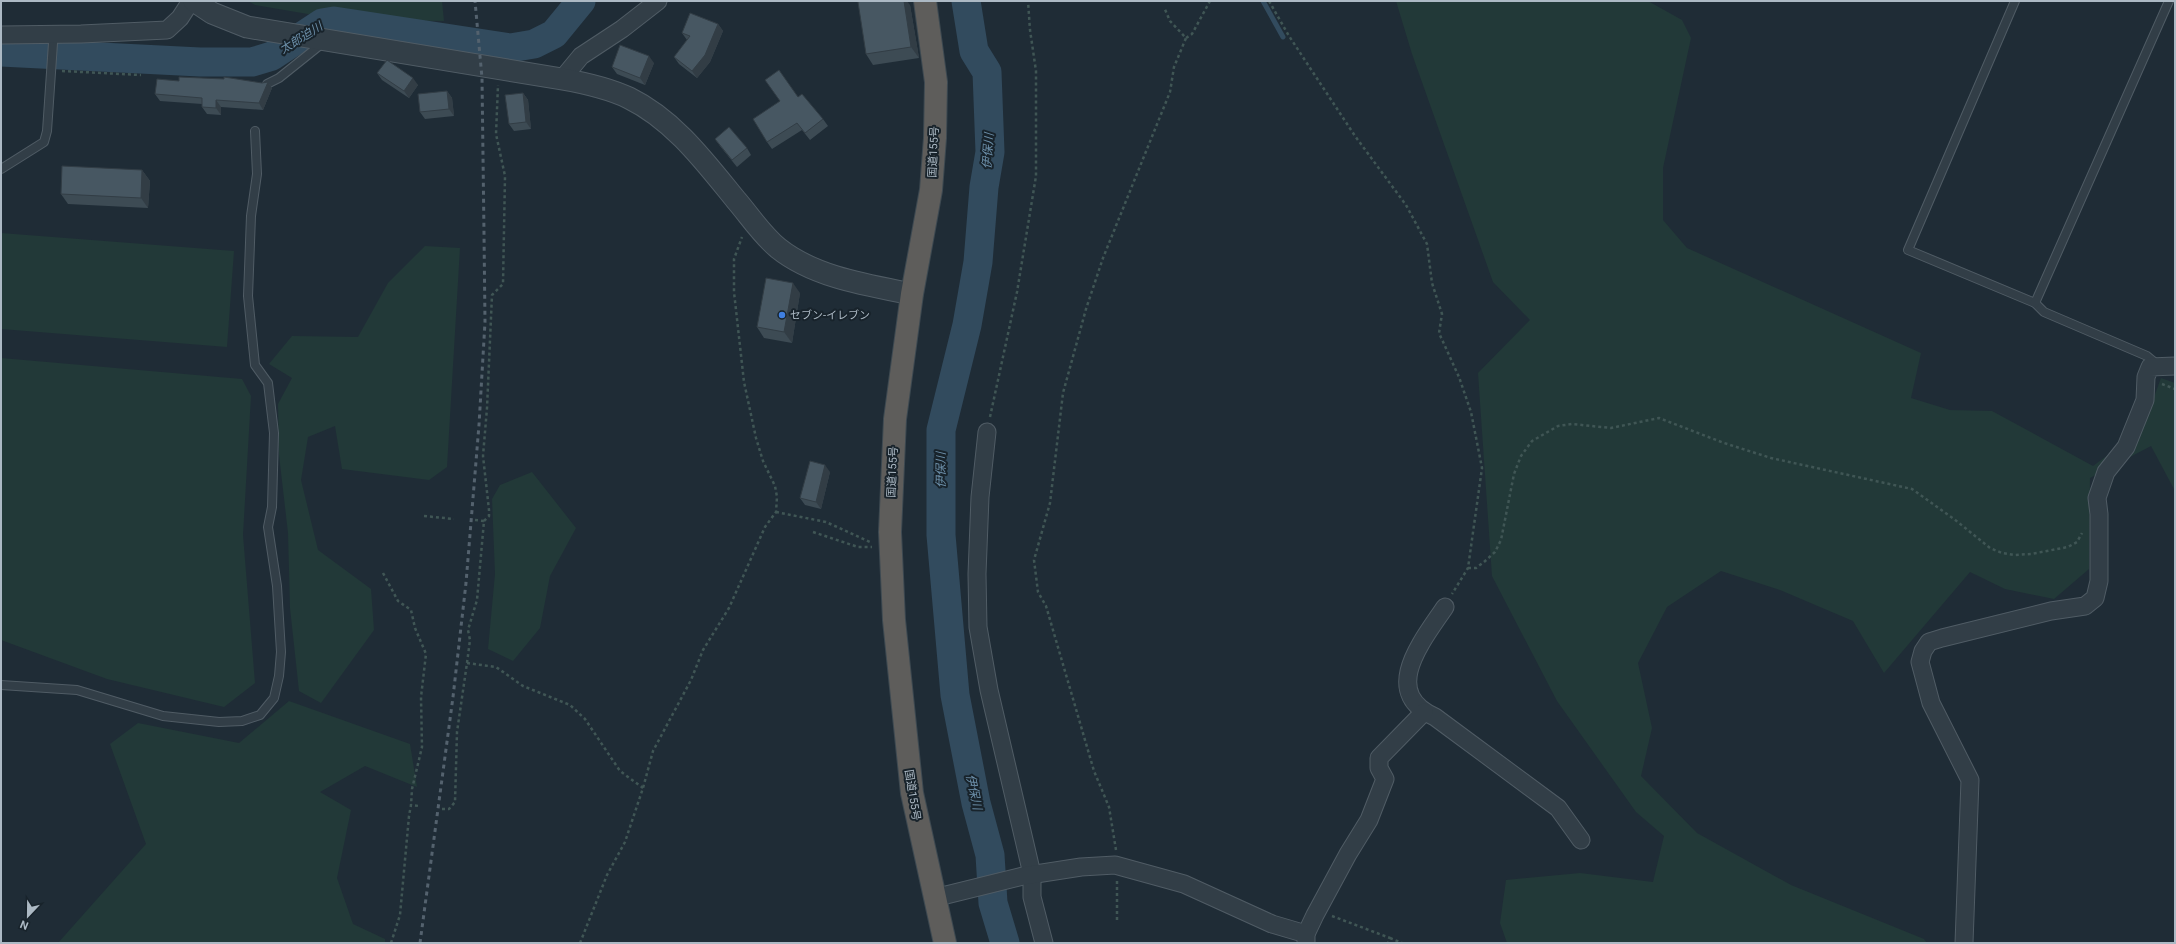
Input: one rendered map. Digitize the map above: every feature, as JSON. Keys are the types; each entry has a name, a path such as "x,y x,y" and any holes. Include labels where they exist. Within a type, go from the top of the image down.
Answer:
{"highway":[{"name":"国道155号","path":"925,1 936,82 935,138 931,190 912,294 895,419 890,532 894,620 912,793 945,943"}],"street":[{"path":"1,35 52,38 81,34 167,30 180,18 191,1"},
{"path":"194,1 212,13 247,27 319,40 498,67 598,86 629,98 654,113 683,138 778,248 816,270 856,283 912,294"},
{"path":"562,79 581,56 622,29 658,1"},
{"path":"1964,943 1970,780 1931,703 1920,662 1923,651 1929,642 2051,611 2085,606 2095,598 2099,582 2099,514 2096,498 2106,472 2126,447 2145,400 2146,377 2150,367 2163,371"},
{"path":"987,432 980,497 977,574 978,627 989,690 1032,897 1044,943"},
{"path":"1445,607 1416,649 1408,670 1408,683 1412,698 1424,712 1435,717 1558,808 1581,840"},
{"path":"934,898 1028,875 1081,867 1117,866 1184,884 1306,938 1318,910 1348,854 1369,820 1385,779 1379,768 1379,758 1424,712"}],"lane":[{"path":"2015,1 1908,250 2035,303 2044,312 2147,356 2163,371"},
{"path":"2035,303 2169,1"},
{"path":"1,169 44,142 47,131 52,38"},
{"path":"267,84 279,78 319,40"},
{"path":"1,684 77,690 163,716 219,722 242,721 260,715 274,698 279,676 281,652 277,586 268,527 272,507 273,419 268,383 255,365 248,296 251,216 258,174 255,131"}],"path":[{"path":"987,432 1017,292 1036,176 1036,71 1030,30 1028,1"},
{"path":"1117,921 1117,866 1110,807 1094,771 1046,606 1038,592 1034,560 1050,503 1063,393 1086,309 1103,258 1170,92 1174,67 1186,38 1192,34 1210,1"},
{"path":"1269,1 1289,36 1356,136 1406,205 1427,244 1432,283 1442,314 1439,332 1459,377 1471,412 1482,468 1468,568 1445,607"},
{"path":"1164,7 1170,21 1186,38"},
{"path":"476,520 484,520 489,516 483,456 487,408 492,295 503,284 504,176 496,134 498,67"},
{"path":"51,68 141,75"},
{"path":"580,943 607,875 624,842 643,788 653,751 691,680 703,650 729,608 765,527 776,512 777,497 775,486 763,461 750,416 744,382 734,292 734,259 742,237 757,225"},
{"path":"2163,371 2175,389"},
{"path":"1468,568 1476,568 1495,552 1501,540 1514,474 1521,456 1532,441 1558,426 1572,424 1611,428 1659,418 1724,443 1771,458 1912,489 1954,518 1990,548 2002,553 2014,555 2030,554 2068,547 2077,542 2085,526"},
{"path":"776,512 826,522 875,545 871,548 858,547 813,532"},
{"path":"424,516 454,519"},
{"path":"442,809 449,809 455,802 457,732 470,640 468,630 477,600 484,520"},
{"path":"383,573 398,602 411,610 415,628 426,654 421,697 422,747 412,789 400,915 391,943"},
{"path":"467,663 496,668 523,686 570,705 585,718 620,771 643,788"},
{"path":"411,805 419,806"},
{"path":"1318,910 1402,943"},
{"path":"1388,943 1390,938"}],"green space":[{"path":"248,1 442,1 444,21 343,20 255,5"},
{"path":"1396,1 1648,1 1682,20 1691,38 1663,168 1663,220 1687,248 1921,353 1911,398 1950,410 1992,411 2093,466 2120,446 2139,438 2161,378 2175,383 2175,491 2151,446 2090,478 2089,569 2054,599 2005,589 1970,572 1884,673 1853,621 1780,590 1721,571 1667,607 1638,663 1652,728 1641,776 1697,833 1791,885 1924,939 1927,943 1507,943 1500,923 1506,880 1580,873 1653,882 1664,836 1636,812 1557,701 1492,576 1478,373 1530,320 1493,282 1412,54"},
{"path":"1,233 234,251 227,347 1,329"},
{"path":"425,246 460,248 447,467 429,480 342,469 335,426 308,437 301,480 318,550 371,589 374,630 321,703 299,691 290,608 288,533 279,455 278,404 292,378 269,364 292,336 358,337 388,283"},
{"path":"1,358 242,379 251,396 243,535 255,683 224,707 107,679 1,640"},
{"path":"532,472 576,528 550,576 540,628 513,661 488,649 495,574 492,499 500,485"},
{"path":"289,701 410,744 417,787 365,766 320,792 351,810 337,878 353,924 385,939 385,943 58,943 146,844 110,744 138,723 239,743"}],"building":[{"path":"904,1 911,47 866,54 858,2"},
{"path":"690,13 718,24 705,55 692,71 674,57 690,36 682,33"},
{"path":"620,45 649,56 640,78 612,67"},
{"path":"387,60 413,78 404,91 377,73"},
{"path":"779,70 798,97 802,94 823,119 805,133 797,123 767,142 753,119 780,101 765,80"},
{"path":"179,77 224,79 224,77 262,83 268,82 259,103 216,100 216,108 202,107 202,98 155,94 157,79 179,81"},
{"path":"447,91 449,109 420,112 418,94"},
{"path":"523,93 526,122 509,124 505,95"},
{"path":"729,127 747,148 732,160 715,139"},
{"path":"62,166 142,170 141,198 61,194"},
{"path":"766,278 793,283 784,332 757,327"},
{"path":"810,461 825,465 816,502 800,498"}],"waterway":[{"name":"太郎迫川","path":"1,52 200,62 252,62 272,56 322,23 334,21 510,48 534,44 554,34 581,1"},
{"name":"伊保川","path":"966,1 974,51 987,72 990,152 984,187 978,262 967,325 941,430 941,535 955,695 976,803 990,855 993,903 1005,943"},
{"path":"1263,1 1283,37"}],"railway":[{"path":"420,943 453,697 466,583 479,425 485,322 482,78 475,1"}],"place":[{"name":"セブン-イレブン","path":"782,315"}]}
